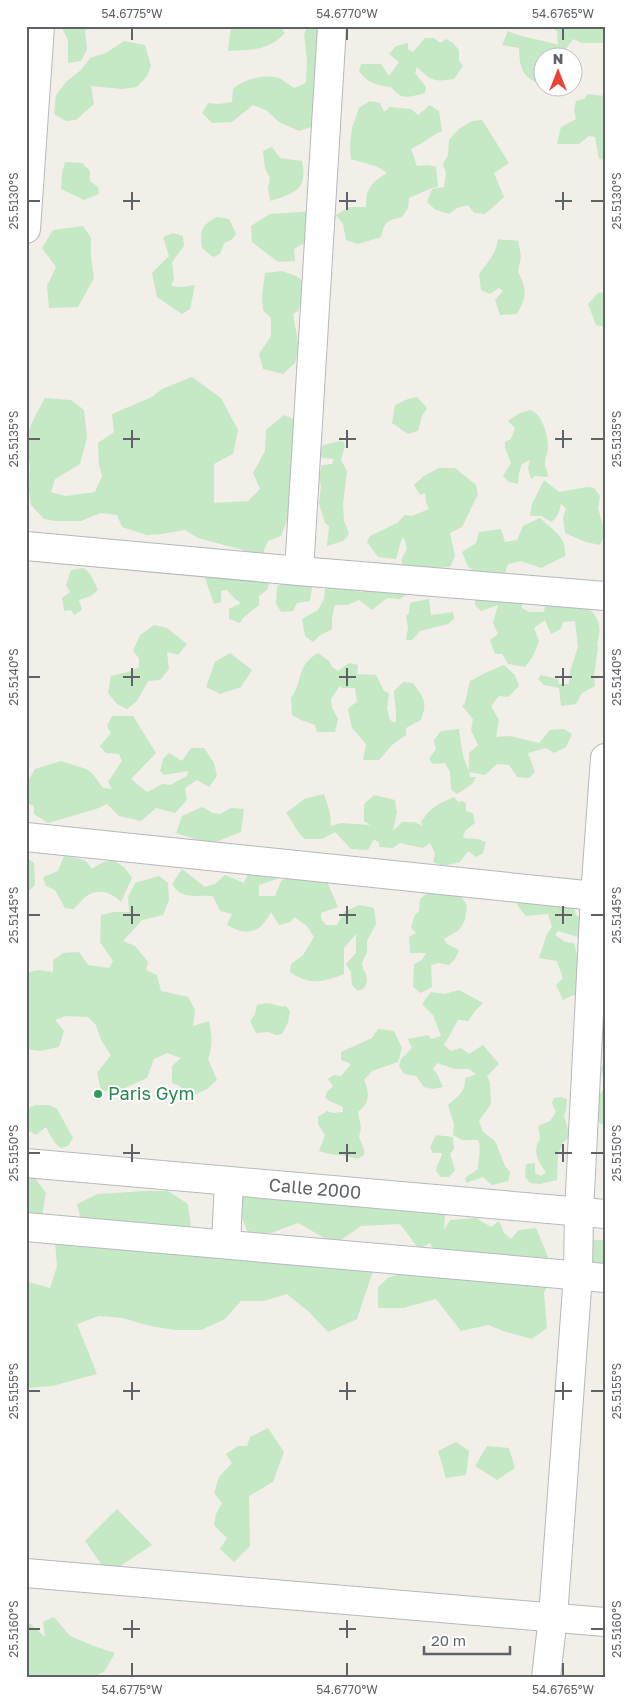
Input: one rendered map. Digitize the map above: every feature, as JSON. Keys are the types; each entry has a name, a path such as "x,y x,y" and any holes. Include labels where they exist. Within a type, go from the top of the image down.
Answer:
{"street":[{"path":"26,229 40,26"},
{"path":"299,571 332,26"},
{"path":"26,546 605,596"},
{"path":"546,1677 553,1618 578,1275 592,1213 595,896 605,758"},
{"path":"26,837 595,896"},
{"name":"Calle 2000","path":"26,1163 592,1213"},
{"path":"226,1244 229,1181"},
{"path":"26,1227 605,1278"},
{"path":"26,1573 605,1622"}],"green space":[{"path":"61,26 101,26 85,30 87,50 81,61 68,63 68,40"},
{"path":"231,26 280,26 285,33 272,44 265,47 228,51"},
{"path":"308,26 336,26 315,130 311,127 299,131 279,122 266,110 253,105 232,122 212,123 202,113 208,103 232,102 233,89 237,85 249,80 275,77 294,88 306,83 307,60 304,34"},
{"path":"548,26 605,26 605,43 582,43 573,39 566,48 534,48 534,81 526,76 521,67 519,48 502,45 508,31 558,45 557,31"},
{"path":"425,38 434,38 440,43 446,39 459,50 459,60 463,66 454,79 433,79 417,67 415,73 426,87 425,93 406,97 391,87 369,81 359,71 361,64 381,64 389,76 399,62 389,54 396,46 408,43 408,49 413,52"},
{"path":"124,41 145,45 151,66 147,76 137,87 122,89 91,86 94,104 76,120 66,121 54,114 56,95 67,81 81,70 90,58 106,53"},
{"path":"588,94 605,96 605,160 599,159 595,137 589,136 579,144 557,144 561,127 576,119 574,110 576,101 584,99"},
{"path":"370,101 380,103 384,112 390,107 411,109 418,115 430,105 439,111 442,131 411,149 417,166 428,165 436,167 438,187 409,198 408,208 402,217 387,222 381,237 358,244 346,240 343,224 336,215 349,207 366,207 368,191 377,180 387,173 378,167 351,159 352,128 359,108"},
{"path":"482,120 509,163 494,173 504,197 485,214 474,213 468,205 457,208 449,214 436,210 427,202 432,189 444,187 446,173 443,164 448,155 449,140 459,129 472,121"},
{"path":"272,147 280,158 302,161 303,179 301,185 292,193 270,201 268,188 270,178 265,168 263,151"},
{"path":"65,162 82,163 90,171 90,181 98,187 99,194 84,200 61,189"},
{"path":"314,211 319,239 294,249 295,261 278,262 252,242 251,226 270,214"},
{"path":"217,217 229,219 236,234 231,240 224,243 220,254 213,257 202,248 201,237 205,226"},
{"path":"83,226 91,238 94,278 78,307 49,308 47,286 56,267 42,248 53,230"},
{"path":"173,233 183,236 184,246 172,262 174,279 171,286 195,285 190,309 182,314 157,297 152,273 169,256 163,237"},
{"path":"498,239 518,241 521,256 518,272 525,293 523,303 517,314 500,315 495,300 503,291 499,288 490,294 481,290 479,274 493,254"},
{"path":"282,271 296,276 306,284 298,311 293,314 299,347 295,363 283,374 263,369 259,354 271,336 271,318 263,310 262,295 265,273"},
{"path":"605,292 605,327 596,325 588,304 598,293"},
{"path":"192,377 221,398 238,430 233,454 214,464 214,503 248,501 260,489 253,473 265,451 266,430 284,415 296,420 297,493 281,536 268,541 262,555 198,538 185,530 147,535 122,527 117,515 101,513 81,521 44,519 31,505 29,489 30,463 26,448 27,439 29,430 45,398 71,400 84,410 87,438 80,464 55,479 51,492 66,496 95,492 102,476 99,464 98,443 114,432 112,414 152,397 162,389"},
{"path":"417,397 427,408 422,416 418,431 408,434 392,423 395,405"},
{"path":"530,410 538,415 547,437 548,447 545,462 548,477 535,476 531,479 528,468 530,460 522,464 518,484 509,482 503,476 511,463 505,448 505,442 511,439 515,428 508,421 518,414"},
{"path":"340,441 344,442 345,446 341,460 347,471 343,504 344,521 349,534 343,541 327,546 329,526 325,523 319,504 321,486 318,478 322,465 332,464 334,459 322,458 317,451 324,445"},
{"path":"439,468 455,468 476,485 478,494 462,527 450,533 455,556 450,567 428,568 407,573 401,560 407,549 404,537 396,559 378,557 367,542 370,536 397,523 405,515 412,516 429,509 425,493 420,495 414,485 424,476"},
{"path":"544,480 559,492 587,487 594,488 600,496 598,508 605,533 600,545 586,542 565,533 563,518 566,508 561,504 557,516 551,522 542,516 530,516 532,504"},
{"path":"540,518 561,539 564,544 565,556 541,568 521,561 508,564 504,575 480,574 468,567 462,552 476,543 479,532 501,529 505,542 517,540 523,526"},
{"path":"84,568 90,574 98,590 91,596 79,600 82,610 74,615 71,610 64,611 62,598 70,592 66,585 71,570"},
{"path":"218,569 269,580 268,589 259,596 259,605 243,618 240,623 229,619 229,609 241,603 227,590 221,591 221,602 214,604 205,578"},
{"path":"332,579 361,592 376,584 410,592 400,599 387,598 372,610 359,600 347,605 335,605 332,629 319,636 313,642 305,636 302,619 318,610 324,599 325,589"},
{"path":"284,581 313,581 310,601 297,603 293,611 281,612 276,603 277,587"},
{"path":"476,591 522,599 522,608 529,612 544,612 546,600 574,602 586,607 598,620 600,630 594,676 595,686 582,693 576,704 561,706 559,688 544,685 538,679 541,675 558,679 559,684 569,684 570,671 578,647 575,621 563,622 561,629 551,634 545,620 534,628 539,641 533,656 525,667 508,664 502,654 495,654 490,640 498,634 493,623 498,605 481,611 475,605"},
{"path":"429,599 431,615 453,612 454,619 448,624 420,631 412,640 406,640 408,627 406,616 409,613 410,603"},
{"path":"154,625 167,628 187,644 178,655 167,652 169,669 160,680 148,681 137,701 127,709 117,704 108,693 111,676 139,667 139,658 133,651 140,635"},
{"path":"230,653 252,670 241,687 220,694 206,687 215,662"},
{"path":"318,653 338,671 349,663 358,665 357,674 376,675 384,691 389,693 387,708 390,720 395,723 394,691 403,682 413,683 424,700 421,720 406,728 406,735 392,745 379,760 363,760 366,744 352,728 348,709 357,701 355,688 343,688 340,686 331,699 332,708 338,719 335,732 317,732 315,725 292,715 291,698 303,669 306,663"},
{"path":"504,665 515,675 519,686 508,697 499,696 491,706 499,720 496,737 510,736 539,743 550,730 564,729 572,734 566,747 554,753 546,748 528,753 535,772 529,778 517,777 509,765 497,764 485,775 469,772 470,777 476,777 472,784 457,794 451,789 450,772 445,763 433,764 429,759 436,749 434,740 441,731 459,729 463,756 469,771 469,753 478,745 471,730 473,719 462,706 465,703 470,681"},
{"path":"112,716 133,716 156,753 131,779 147,792 162,784 170,785 187,776 188,771 164,775 160,771 163,759 169,753 182,761 191,748 204,748 214,763 217,776 209,787 197,780 185,788 187,800 175,813 156,808 141,821 119,816 107,804 48,823 34,814 34,806 26,803 26,780 29,779 35,769 61,761 86,769 92,773 103,788 112,789 108,782 122,761 119,754 106,753 100,746 111,733 107,726"},
{"path":"324,794 330,813 331,826 341,823 370,825 364,821 364,804 374,795 395,800 397,812 393,831 402,822 414,822 423,826 421,822 431,810 454,797 458,802 466,803 466,811 473,813 475,823 465,831 463,838 478,839 486,842 483,853 476,857 468,851 460,862 443,866 433,862 435,853 430,843 423,848 400,843 393,848 379,847 379,843 374,839 368,850 351,849 335,832 322,839 305,839 286,813 304,799"},
{"path":"202,807 213,813 220,814 231,808 244,809 241,832 207,843 176,833 182,816"},
{"path":"64,856 85,860 92,869 104,862 114,861 119,863 132,878 121,902 106,892 97,892 86,896 74,909 65,908 55,890 46,886 43,877 58,871"},
{"path":"26,857 34,863 35,885 26,894"},
{"path":"268,866 277,879 259,885 259,896 275,896 281,881 290,876 325,877 338,907 321,913 321,919 326,925 337,925 345,911 360,905 374,908 376,924 367,942 367,952 362,963 367,982 364,988 358,991 352,985 351,972 346,964 356,953 356,934 344,948 344,974 323,981 310,981 290,972 291,964 303,955 314,937 307,926 294,917 291,922 279,925 271,912 258,929 247,932 234,929 227,925 232,914 220,911 213,896 184,895 172,884 182,869 205,887 215,884 225,875 244,883 250,869"},
{"path":"159,876 168,883 169,900 163,915 142,920 123,941 135,946 148,962 146,970 157,975 161,991 188,997 195,1010 193,1026 209,1021 212,1040 208,1059 217,1080 207,1089 192,1096 183,1092 180,1086 172,1083 172,1066 181,1058 167,1053 154,1059 147,1078 114,1093 101,1090 97,1073 111,1055 101,1040 96,1025 88,1017 66,1016 55,1020 64,1031 59,1047 40,1051 26,1049 26,973 38,970 53,972 53,960 63,953 79,952 88,965 109,968 113,961 100,942 101,915 129,912 128,897 135,883"},
{"path":"430,891 459,892 467,906 465,920 459,930 444,939 447,944 459,950 455,959 449,965 439,963 431,965 432,987 421,993 413,987 414,964 422,960 426,953 410,953 409,937 416,933 411,927 415,915 419,911 420,899"},
{"path":"522,894 573,905 576,915 592,925 578,937 558,931 555,935 565,942 574,943 577,954 591,966 589,992 563,1000 556,985 563,978 557,961 539,958 547,934 552,927 548,914 526,916 517,905"},
{"path":"459,990 483,1003 468,1021 458,1020 444,1045 451,1051 461,1048 469,1054 483,1045 499,1064 487,1076 490,1083 491,1104 479,1121 483,1132 495,1141 505,1166 510,1172 508,1181 492,1185 483,1177 466,1183 465,1178 478,1169 479,1143 478,1140 462,1140 453,1135 454,1124 448,1105 463,1090 465,1078 476,1074 469,1069 455,1069 437,1063 433,1069 443,1087 433,1089 424,1087 416,1076 404,1074 399,1066 401,1059 412,1048 408,1039 428,1035 431,1039 441,1036 433,1015 422,1004 431,992 444,994"},
{"path":"266,1003 286,1006 290,1011 288,1022 282,1034 256,1033 250,1021 255,1014 257,1005"},
{"path":"378,1029 394,1031 402,1048 398,1062 372,1071 364,1080 368,1098 365,1105 358,1112 361,1128 359,1137 364,1149 364,1155 357,1159 319,1151 325,1135 318,1124 318,1117 327,1111 333,1113 343,1112 343,1107 325,1098 327,1092 333,1086 328,1079 334,1075 341,1076 351,1064 341,1060 341,1052 372,1038"},
{"path":"605,1062 605,1127 592,1117 595,1100 603,1090 601,1068"},
{"path":"561,1097 567,1099 564,1115 570,1137 563,1142 558,1153 557,1180 540,1184 530,1183 525,1177 526,1164 535,1163 535,1173 541,1176 546,1172 538,1160 536,1152 540,1139 538,1126 550,1121 556,1112 552,1103 554,1098"},
{"path":"36,1105 49,1105 57,1109 73,1138 68,1146 61,1148 54,1142 46,1127 36,1135 26,1129 26,1109"},
{"path":"436,1135 453,1137 454,1149 450,1154 455,1170 449,1177 441,1177 436,1171 442,1153 433,1153 430,1147"},
{"path":"26,1175 33,1175 46,1193 42,1216 26,1244"},
{"path":"249,1183 442,1200 445,1215 444,1230 450,1220 476,1218 491,1227 499,1221 504,1233 511,1239 519,1230 536,1228 554,1271 544,1293 547,1328 532,1339 488,1325 461,1331 436,1299 403,1308 378,1308 378,1287 389,1277 405,1273 437,1257 430,1243 419,1249 400,1224 361,1226 335,1244 298,1223 251,1240 233,1196"},
{"path":"168,1191 188,1204 191,1228 211,1240 377,1259 357,1319 328,1332 309,1312 287,1294 264,1301 241,1301 225,1319 201,1330 175,1330 150,1326 123,1318 99,1316 77,1324 97,1374 52,1386 26,1388 26,1276 28,1282 50,1288 57,1266 55,1241 84,1232 77,1204 98,1194"},
{"path":"593,1240 605,1240 605,1292 576,1273 582,1246"},
{"path":"268,1428 284,1452 273,1482 249,1496 250,1546 234,1562 220,1549 227,1538 214,1525 216,1514 222,1503 214,1493 219,1477 232,1463 226,1454 238,1446 247,1446 250,1437"},
{"path":"456,1442 469,1451 466,1475 446,1478 438,1451"},
{"path":"487,1446 509,1448 515,1468 497,1480 475,1466"},
{"path":"117,1509 152,1545 108,1574 85,1541"},
{"path":"54,1617 70,1636 115,1653 104,1672 92,1677 30,1677 26,1674 26,1620 45,1637 43,1622"}],"place":[{"name":"Paris Gym","path":"98,1094"}]}
